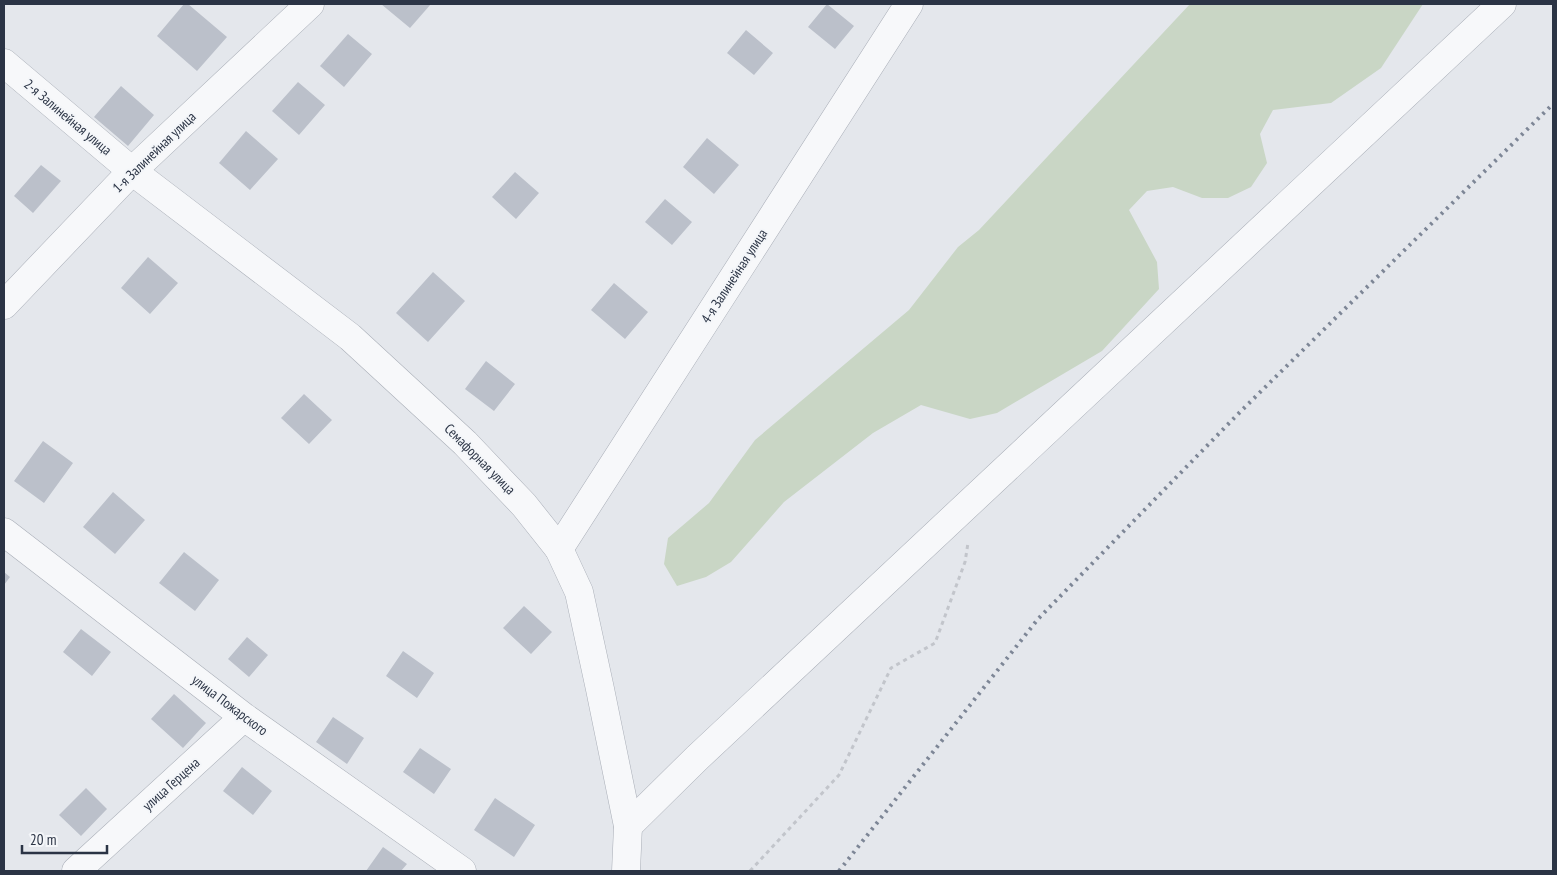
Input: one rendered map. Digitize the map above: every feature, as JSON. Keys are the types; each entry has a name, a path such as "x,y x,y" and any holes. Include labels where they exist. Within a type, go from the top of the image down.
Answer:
{"street":[{"name":"1-я Залинейная улица","path":"4,305 132,172 310,4"},
{"name":"4-я Залинейная улица","path":"560,549 909,4"},
{"path":"628,826 704,752 1502,4"},
{"name":"2-я Залинейная улица","path":"4,63 132,172"},
{"name":"Семафорная улица","path":"132,172 350,337 465,443 524,505 560,549 579,592 628,826 626,871"},
{"name":"улица Пожарского","path":"4,532 244,717 462,871"},
{"name":"улица Герцена","path":"76,871 244,717"}],"path":[{"path":"750,871 839,775 890,668 935,643 965,562 975,498"}],"green space":[{"path":"1190,4 1423,4 1381,68 1331,103 1273,110 1260,134 1267,163 1251,187 1228,198 1202,198 1173,187 1147,191 1129,210 1157,262 1159,289 1102,351 997,413 970,419 921,405 873,433 784,502 731,562 706,577 677,586 664,564 668,538 709,503 755,440 909,310 958,247 979,230"}],"building":[{"path":"184,4 188,4 227,37 197,71 157,36"},
{"path":"381,4 431,4 410,28"},
{"path":"827,4 854,26 835,49 808,27"},
{"path":"746,30 773,53 754,75 727,53"},
{"path":"348,34 372,54 344,87 320,66"},
{"path":"298,82 325,105 299,135 272,111"},
{"path":"121,86 154,115 128,146 94,117"},
{"path":"246,131 278,159 250,190 219,163"},
{"path":"707,138 739,165 714,194 683,167"},
{"path":"41,165 61,181 33,213 14,196"},
{"path":"515,172 539,193 516,219 492,197"},
{"path":"665,199 692,222 672,245 645,222"},
{"path":"148,257 178,283 150,314 121,288"},
{"path":"433,272 465,301 428,342 396,313"},
{"path":"614,283 648,312 625,339 591,310"},
{"path":"486,361 515,384 494,411 465,389"},
{"path":"304,394 332,420 309,444 281,418"},
{"path":"43,441 73,463 44,503 14,481"},
{"path":"113,492 145,520 115,554 83,527"},
{"path":"184,552 219,580 195,611 159,583"},
{"path":"4,572 10,577 4,585"},
{"path":"524,606 552,632 531,654 503,628"},
{"path":"81,629 111,652 92,676 63,652"},
{"path":"247,637 268,655 249,677 228,659"},
{"path":"403,651 434,673 417,698 386,676"},
{"path":"174,694 206,723 183,748 151,719"},
{"path":"333,717 364,738 347,764 316,742"},
{"path":"420,748 451,769 434,794 403,772"},
{"path":"242,767 272,791 253,815 223,791"},
{"path":"86,788 107,809 81,836 59,815"},
{"path":"495,798 535,825 514,857 474,830"},
{"path":"383,847 407,864 401,871 366,871"}],"railway":[{"path":"839,871 1038,619 1240,412 1553,104"}]}
